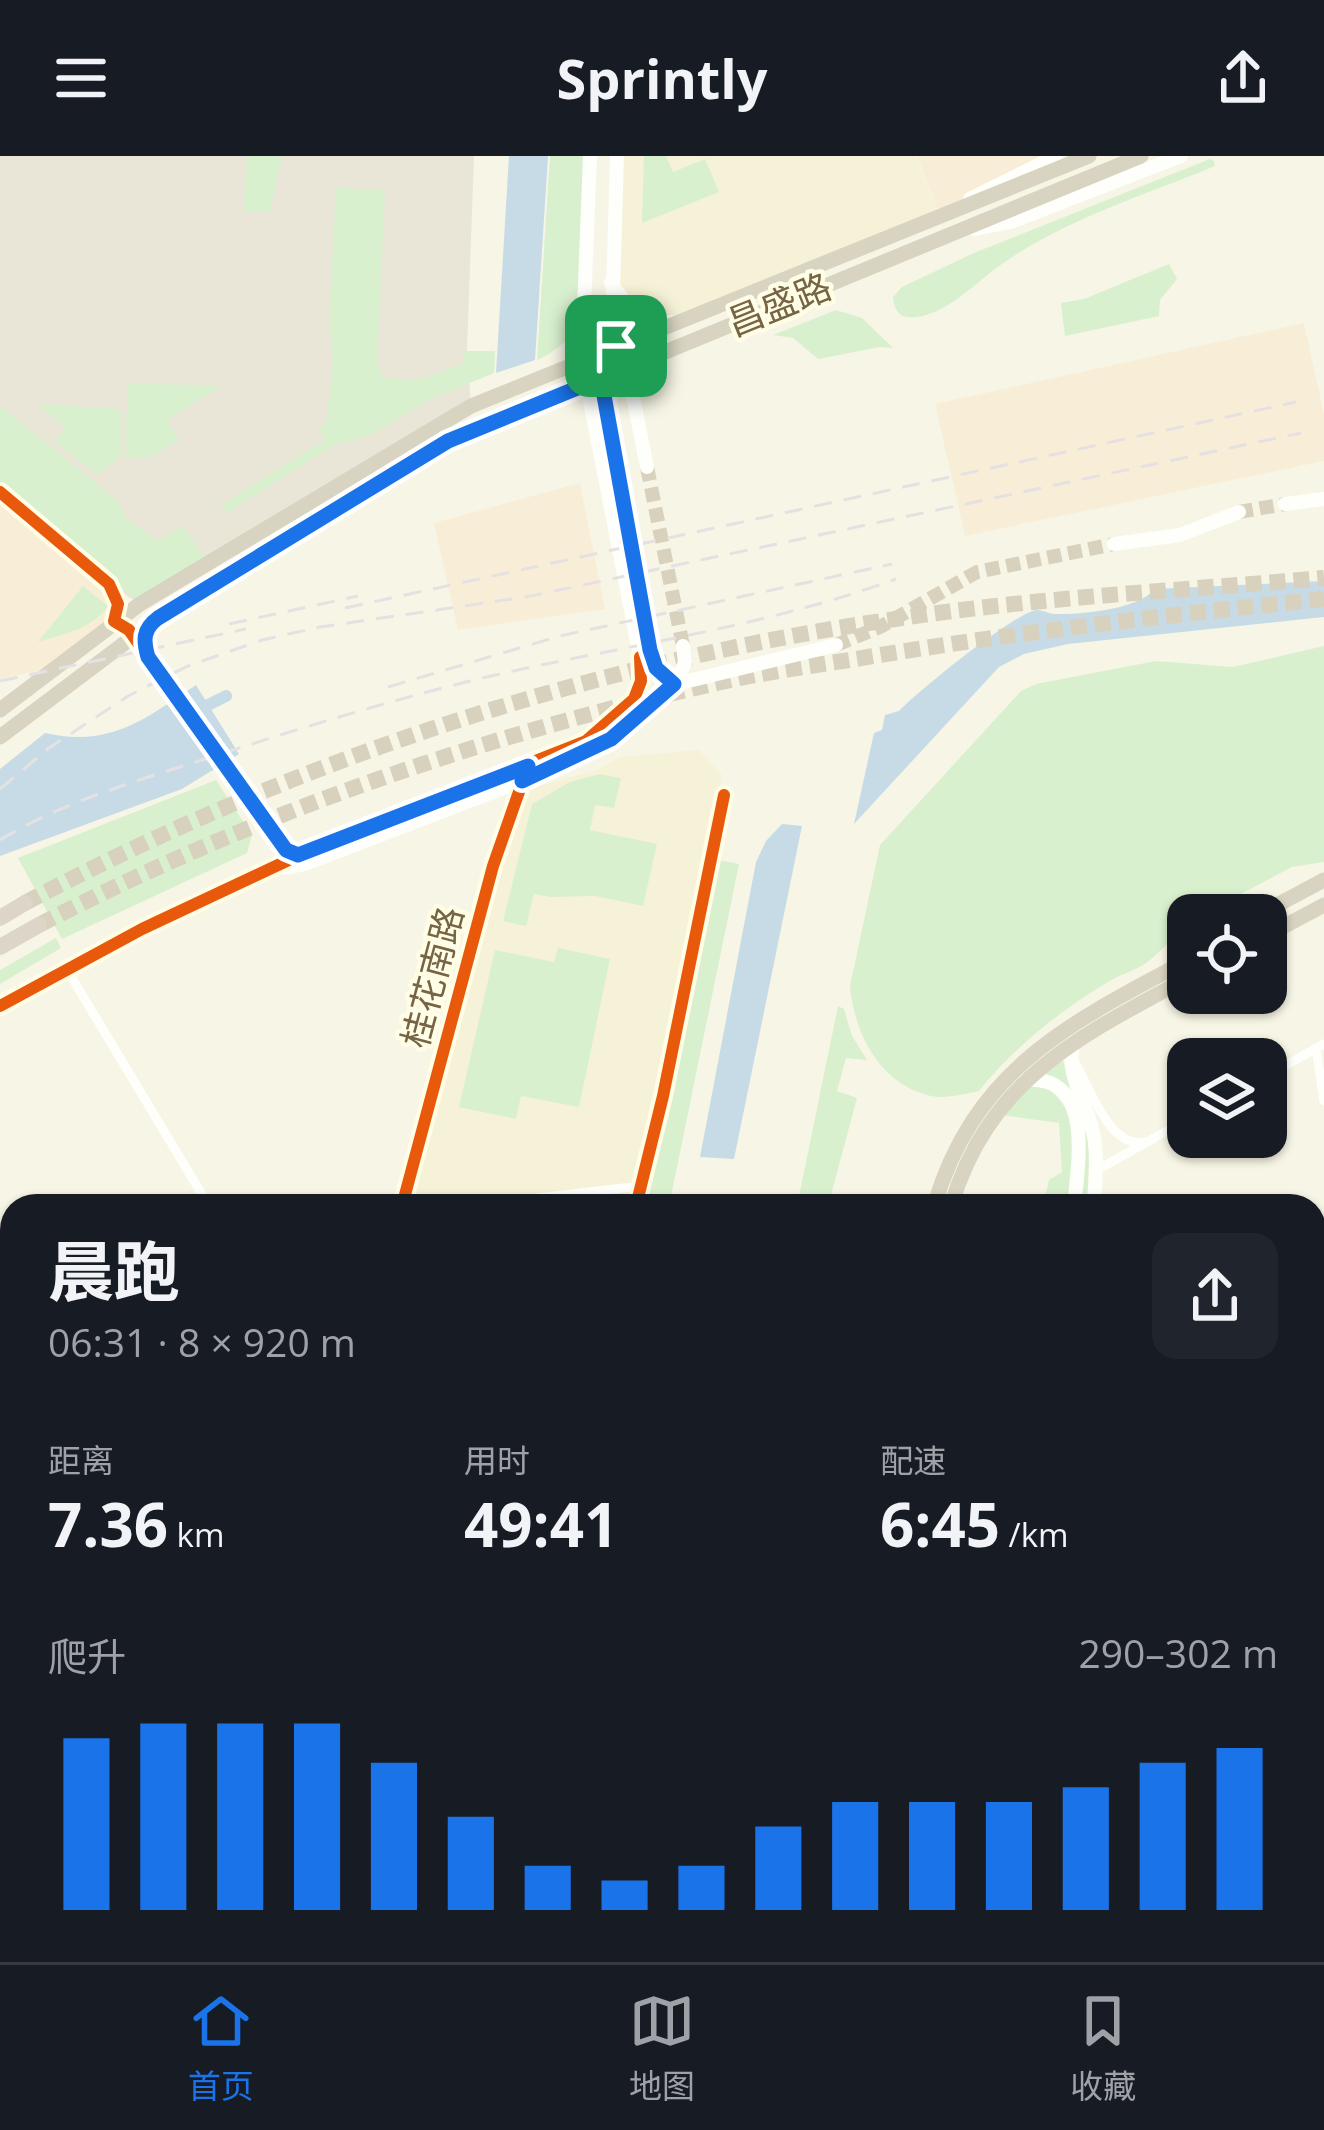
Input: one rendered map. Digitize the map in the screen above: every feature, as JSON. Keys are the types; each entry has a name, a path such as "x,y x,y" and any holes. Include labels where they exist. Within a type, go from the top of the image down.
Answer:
{"highway":[{"path":"0,918 25,903"},
{"path":"0,947 39,925"}],"main road":[{"path":"590,156 582,360 594,381 650,650 656,668 674,684"},
{"path":"616,156 611,283 616,346 646,467"},
{"path":"944,214 1056,156"},
{"name":"昌盛路","path":"0,737 158,594 471,406 1089,156"},
{"name":"昌盛路","path":"0,710 126,625 151,623 470,431 1142,156"},
{"path":"952,232 1011,222 1181,156"},
{"path":"611,283 639,317 658,324 683,320"},
{"path":"525,774 586,741 620,715 638,693 640,657 594,381"},
{"path":"0,492 109,584 134,599 158,594"},
{"path":"1285,504 1324,499"},
{"path":"1114,544 1180,535 1239,512"},
{"path":"109,584 126,625 229,774 275,839 302,860"},
{"path":"148,657 144,640 151,623"},
{"path":"640,657 655,676 674,684 836,645"},
{"path":"0,1006 66,968 263,872 611,739 674,684 682,670 684,648 690,667 708,676"},
{"path":"263,872 275,856 275,839"},
{"path":"1287,900 1324,880"},
{"path":"1287,910 1324,890"},
{"path":"1287,925 1324,905"},
{"path":"939,1194 965,1131 1016,1066 1063,1029 1167,972"},
{"path":"956,1194 979,1139 1025,1080 1167,991"},
{"path":"1073,1047 1072,1071 1091,1122 1095,1194"},
{"path":"1025,1080 1044,1080 1056,1086 1075,1114 1081,1145 1075,1194"}],"street":[{"name":"桂花南路","path":"405,1194 493,866 525,774"},
{"path":"639,1194 724,795"},
{"path":"66,968 202,1194"},
{"path":"1287,1064 1320,1046 1324,1101"},
{"path":"1073,1047 1119,1138 1134,1144 1148,1141"},
{"path":"1097,1170 1167,1131"},
{"path":"572,1194 641,1186"}],"shaded area":[{"path":"0,156 474,156 467,349 471,406 140,604 109,584 0,492"},
{"path":"617,156 916,156 939,216 653,331 628,320 612,325"},
{"path":"917,156 1055,156 940,216"},
{"path":"1304,323 1324,415 1324,461 965,536 935,404"},
{"path":"580,483 605,609 458,630 434,523"},
{"path":"0,493 109,586 114,621 56,667 0,679"},
{"path":"699,750 722,775 638,1194 405,1194 493,866 522,781 546,784 597,770 620,757"}],"green space":[{"path":"247,156 282,156 270,212 244,211"},
{"path":"550,156 588,156 581,334 537,360"},
{"path":"644,156 666,156 673,172 705,159 719,192 642,223"},
{"path":"1210,159 1215,166 1046,237 937,311 910,317 896,310 893,297 902,287 974,253"},
{"path":"336,188 385,190 377,365 384,378 421,380 463,363 463,351 495,351 494,373 426,401 373,434 334,445 227,513 221,505 325,440 319,429 326,424 332,374 329,325"},
{"path":"1169,264 1177,279 1160,300 1159,316 1065,336 1061,303 1084,299"},
{"path":"836,310 862,318 893,348 818,359 793,338 773,335"},
{"path":"128,383 220,386 167,420 179,439 150,458 125,457"},
{"path":"37,404 122,409 121,456 97,475 55,442 65,428"},
{"path":"0,406 118,501 126,518 157,540 183,526 207,560 137,601 0,486"},
{"path":"83,586 108,606 102,614 86,625 38,642"},
{"path":"1324,646 1324,862 1292,867 1241,894 1167,894 1167,945 1055,1017 979,1091 931,1096 897,1081 864,1039 850,986 880,845 1021,691 1156,661 1233,667"},
{"path":"599,774 621,778 614,808 595,805 590,830 657,844 643,906 595,896 534,894 526,926 503,921 532,804 570,782"},
{"path":"216,780 252,835 247,853 62,939 18,858"},
{"path":"714,859 739,864 671,1194 639,1194"},
{"path":"56,938 61,948 0,984 0,970"},
{"path":"558,948 610,959 579,1107 521,1096 516,1119 459,1107 495,950 554,962"},
{"path":"838,1006 844,1009 852,1036 867,1060 846,1058 837,1091 857,1098 831,1194 799,1194"},
{"path":"1063,1061 1082,1107 1089,1144 1088,1194 1082,1194 1085,1148 1078,1111 1058,1081 1040,1071"},
{"path":"1044,1085 1058,1098 1073,1125 1070,1194 1046,1194 1049,1180 1062,1172 1059,1123 1002,1115 1027,1086"}],"water":[{"path":"509,156 548,156 535,360 496,373"},
{"path":"1324,581 1324,617 1068,644 1024,654 999,667 854,824 874,733 882,730 885,715 899,711 966,654 1025,614 1109,609 1136,601 1154,589"},
{"path":"196,685 239,754 182,789 0,856 0,769 45,733 89,737 108,733 143,719"},
{"path":"782,824 802,826 734,1159 700,1157 756,862 766,841"}],"waterway":[{"path":"198,710 226,696"}],"tunnel":[{"path":"647,467 683,646"},
{"path":"1239,512 1285,504"},
{"path":"836,645 880,627 977,572 1114,544"},
{"path":"25,903 236,803 344,760 455,721 680,659 961,610 1324,578"},
{"path":"39,925 203,847 372,781 633,703 754,675 914,650 1324,599"}],"railway":[{"path":"345,608 1296,402"},
{"path":"0,789 49,748 128,696 188,666 262,640 526,597 1301,433"},
{"path":"388,687 560,636 892,564"},
{"path":"0,840 99,794 376,706 482,678 794,611 896,579"},
{"path":"229,624 358,596"},
{"path":"0,681 246,629"}],"cycle path":[{"path":"0,492 109,584 118,604 114,621 129,630 275,839 298,855"},
{"path":"0,1006 142,929 312,849 586,741 634,699 641,681 640,657"},
{"path":"405,1194 493,866 528,766"},
{"path":"639,1194 724,795"}],"route":[{"path":"616,346 624,369 601,379 650,650 656,668 674,684 611,739 569,761 522,781 528,766 298,855 286,850 148,657 147,629 448,441 587,384 582,360 616,346"}]}
